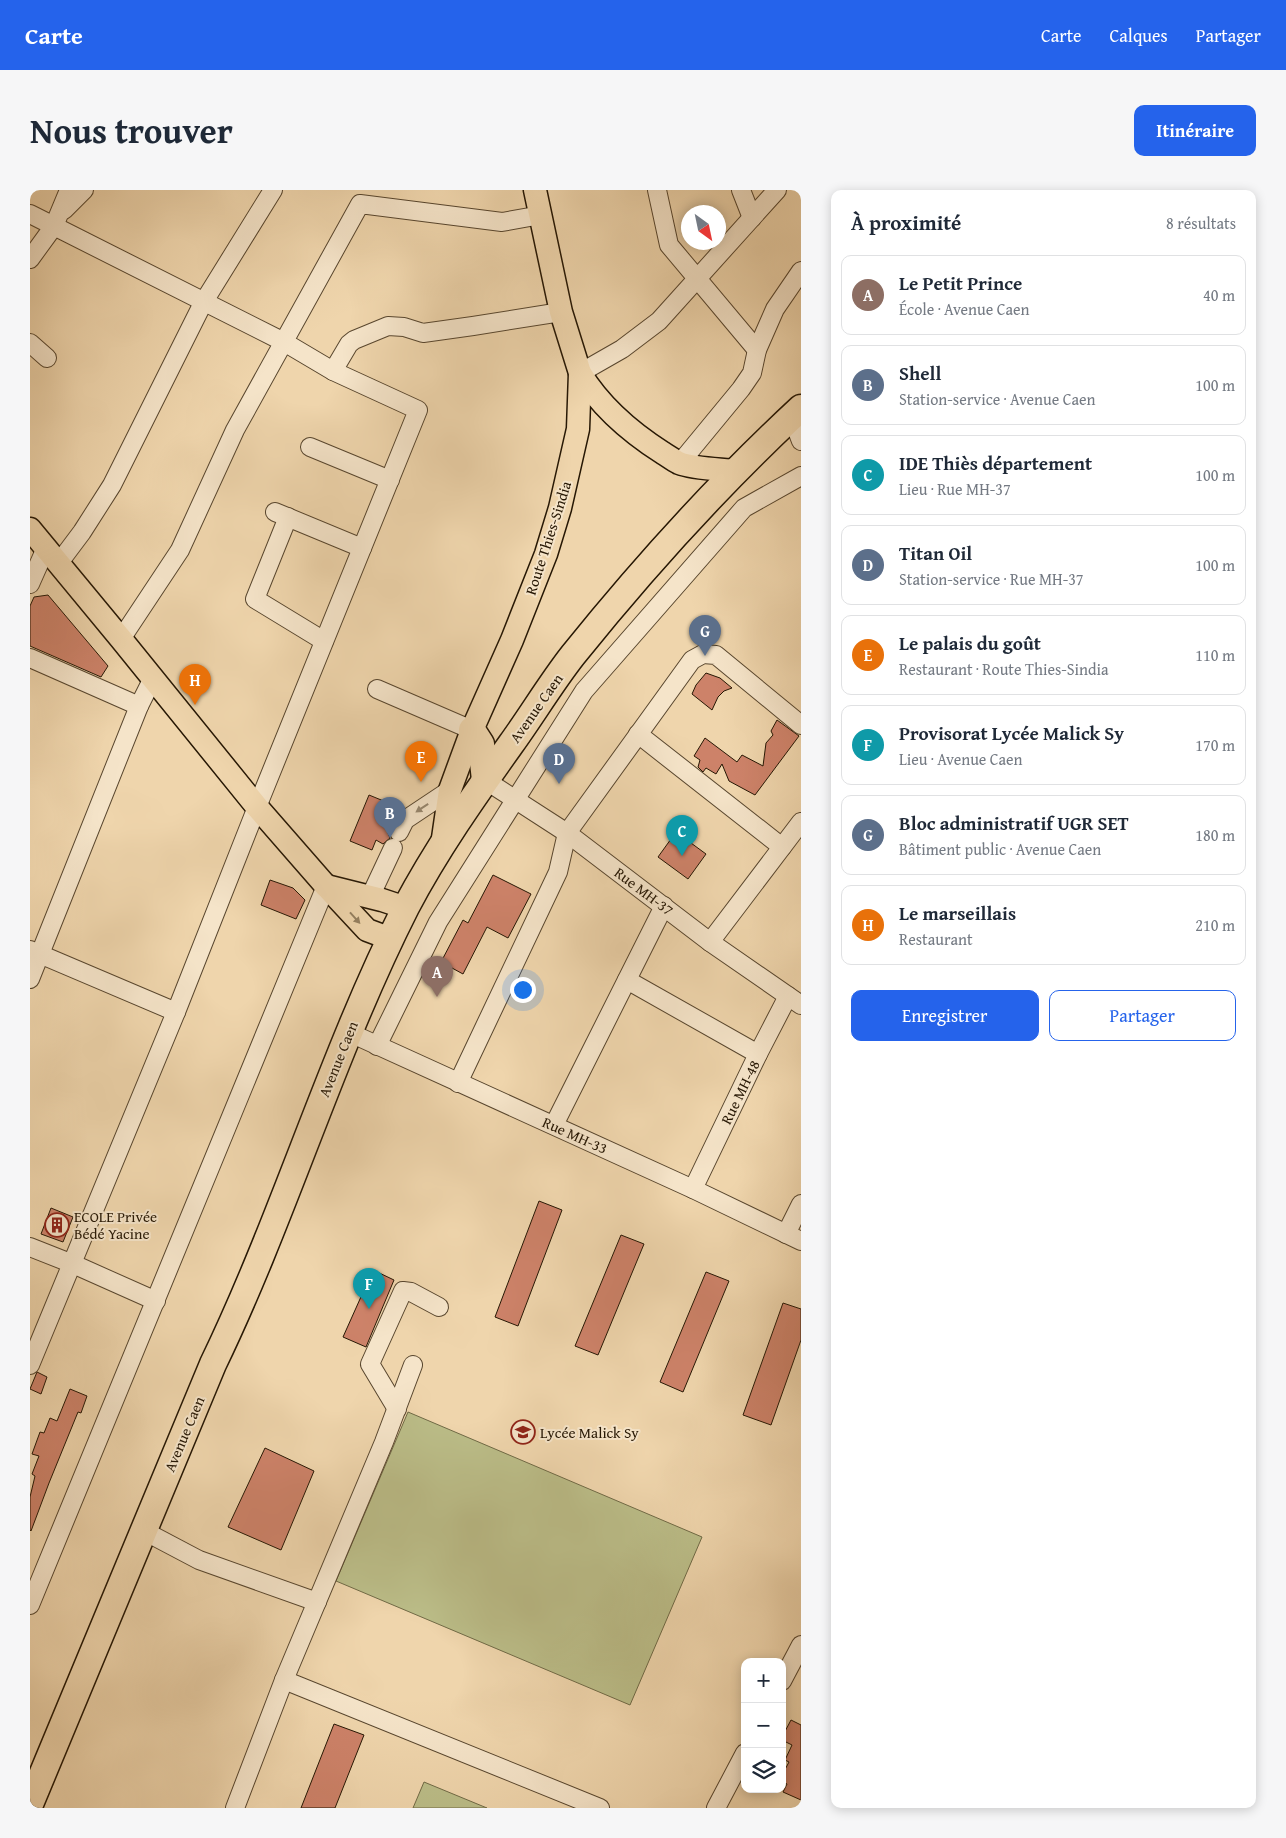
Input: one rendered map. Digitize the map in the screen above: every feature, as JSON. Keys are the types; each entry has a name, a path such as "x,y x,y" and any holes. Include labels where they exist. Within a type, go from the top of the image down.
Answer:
{"highway":[{"name":"Avenue Caen","path":"30,1804 214,1364 239,1310 348,1032 406,908 442,846 571,658 638,578 737,471 796,412"},
{"path":"472,730 481,744 486,780"}],"main road":[{"name":"Route Thies-Sindia","path":"442,846 450,790 472,730 546,554 560,508 578,430 580,373 561,312 536,190"},
{"path":"580,373 588,387 604,405 626,427 650,445 680,463 737,471"},
{"path":"30,529 122,639 257,808 367,930 391,939"},
{"path":"326,886 406,908"}],"street":[{"path":"56,221 69,190"},
{"path":"30,259 56,221 84,190"},
{"path":"30,584 52,556 82,532 112,485 203,303 273,190"},
{"path":"657,190 669,245 757,350"},
{"path":"741,190 752,218"},
{"path":"580,373 622,349 660,321 777,190"},
{"path":"122,639 180,550 235,430 360,204 502,222 541,215"},
{"path":"30,214 56,221 203,303 284,342 333,371 418,410 176,1012 30,1365"},
{"path":"680,463 752,373 757,350 775,309 801,272"},
{"path":"333,371 348,344 388,326 404,327 423,333 561,312"},
{"path":"30,344 47,358"},
{"path":"796,412 801,441"},
{"path":"310,447 390,480"},
{"path":"377,1046 438,922 584,691 744,508 801,476"},
{"path":"324,641 255,599 281,514 362,548"},
{"path":"458,1083 558,872 567,832 692,660 699,655 707,653 716,655 801,725"},
{"path":"30,658 140,706"},
{"path":"30,979 35,953 153,678"},
{"path":"377,689 472,730"},
{"path":"638,734 782,846"},
{"name":"Rue MH-37","path":"486,780 567,832 710,942 795,1000"},
{"path":"370,897 405,820 450,790"},
{"path":"710,942 801,822"},
{"path":"30,1605 326,886"},
{"path":"554,1125 664,906"},
{"path":"35,953 176,1012"},
{"path":"627,980 758,1054"},
{"name":"Rue MH-48","path":"693,1189 758,1054 795,1000"},
{"name":"Rue MH-33","path":"348,1032 693,1189 794,1238"},
{"path":"794,1238 801,1204"},
{"path":"30,1247 156,1301"},
{"path":"396,1409 370,1364 403,1291 411,1292 440,1307"},
{"path":"234,1808 284,1680 413,1365"},
{"path":"144,1531 199,1560 317,1602"},
{"path":"786,1673 801,1645"},
{"path":"284,1680 600,1808"},
{"path":"716,1808 741,1761"}],"green space":[{"path":"408,1412 702,1537 630,1705 336,1581"},
{"path":"424,1782 487,1808 413,1808"}],"building":[{"path":"48,595 108,666 101,677 30,646 30,606 34,597"},
{"path":"706,673 720,678 732,688 724,691 718,697 712,710 692,694 696,685"},
{"path":"777,720 799,736 755,795 729,781 722,764 716,774 706,768 703,772 698,767 700,760 694,756 705,738 737,762 742,755 763,766 766,743 773,735 771,731"},
{"path":"369,795 391,804 383,824 389,827 388,833 390,838 383,844 376,840 372,850 350,841"},
{"path":"676,832 706,854 688,879 658,857"},
{"path":"493,875 531,894 508,938 487,927 463,974 441,962 463,920 468,923"},
{"path":"270,880 293,888 305,900 296,919 261,905"},
{"path":"539,1201 562,1210 518,1326 495,1317"},
{"name":"ECOLE Privée Bédé Yacine","path":"51,1208 73,1217 63,1242 41,1234"},
{"path":"621,1235 644,1244 598,1355 575,1346"},
{"path":"373,1270 394,1280 366,1347 343,1337"},
{"path":"706,1272 729,1281 683,1392 660,1382"},
{"path":"783,1303 801,1309 801,1340 771,1425 743,1415"},
{"path":"37,1372 47,1377 41,1394 30,1389"},
{"path":"70,1389 87,1396 81,1413 78,1412 31,1531 30,1497 35,1476 32,1474 39,1456 32,1454 40,1432 44,1433 50,1418 57,1421"},
{"path":"265,1448 314,1471 281,1550 228,1527"},
{"path":"791,1720 801,1725 801,1800 785,1793 786,1768 789,1762 786,1760 786,1758 792,1745 786,1742 786,1729"},
{"path":"334,1724 364,1735 335,1808 301,1808"}],"place":[{"name":"Bloc administratif UGR SET","path":"705,656"},
{"name":"Le marseillais","path":"195,705"},
{"name":"Le palais du goût","path":"421,782"},
{"name":"Titan Oil","path":"559,784"},
{"name":"Shell","path":"390,838"},
{"name":"IDE Thiès département","path":"682,856"},
{"name":"Le Petit Prince","path":"437,997"},
{"name":"ECOLE Privée Bédé Yacine","path":"57,1225"},
{"name":"Provisorat Lycée Malick Sy","path":"369,1309"},
{"name":"Lycée Malick Sy","path":"523,1432"}]}
